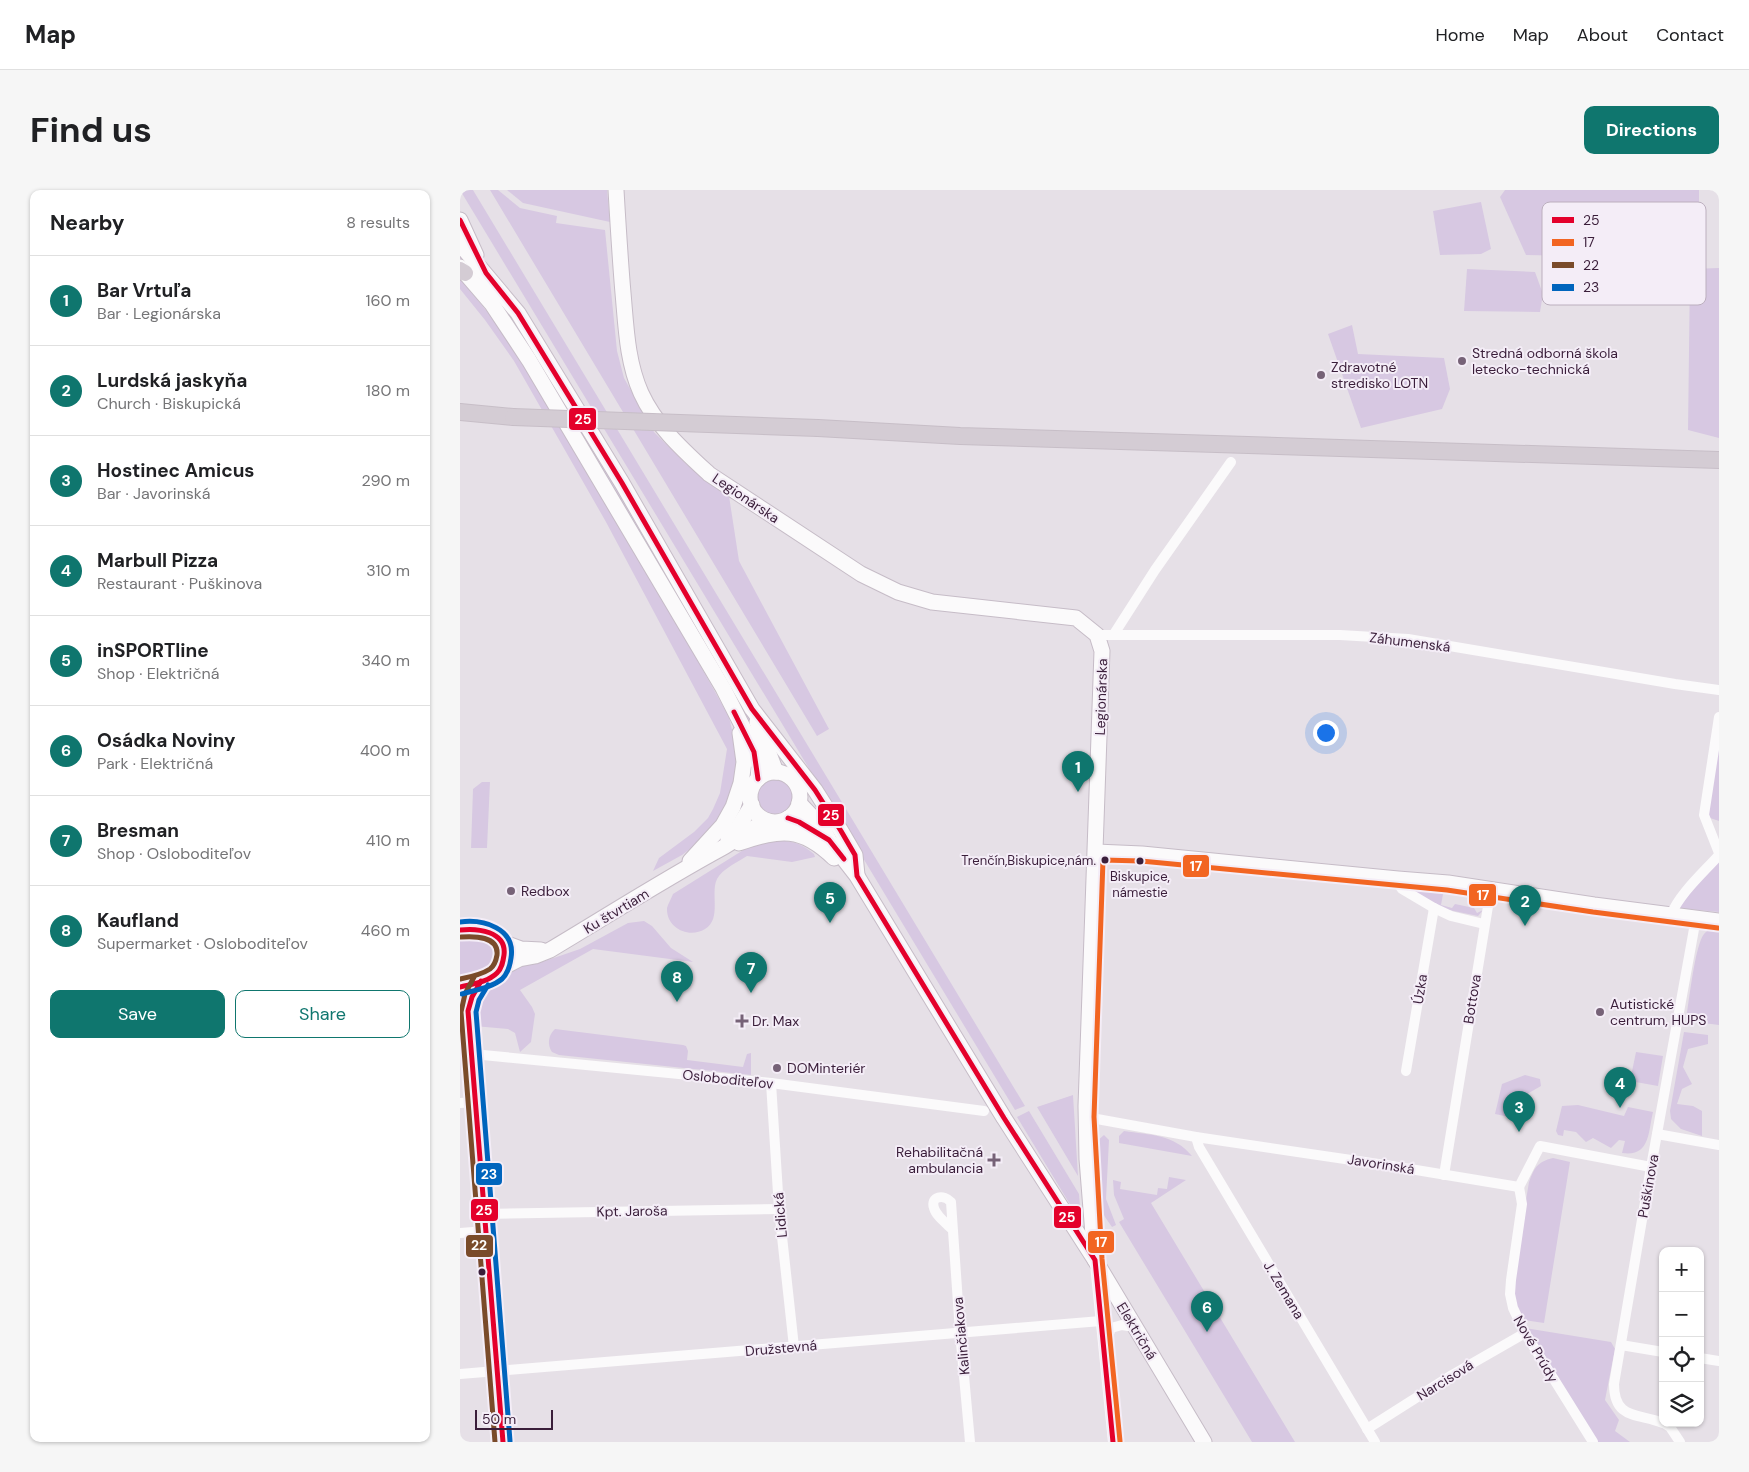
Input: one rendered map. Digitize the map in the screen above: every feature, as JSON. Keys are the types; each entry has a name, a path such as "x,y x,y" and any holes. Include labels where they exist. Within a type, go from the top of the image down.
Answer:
{"main road":[{"path":"460,412 513,417"},
{"path":"460,418 513,417 818,428 960,436 1719,460"},
{"path":"1283,446 1408,441 1719,451"},
{"path":"1541,454 1627,464 1719,468"}],"street":[{"name":"Legionárska","path":"616,190 626,338 633,373 641,394 664,431 694,460 710,474 861,574 898,592 932,602 1076,618 1097,635 1102,651 1086,1117 1095,1260 1113,1442"},
{"path":"460,220 486,274"},
{"path":"460,244 518,313 622,483 752,709 815,790 841,831 855,855 857,876"},
{"path":"462,270 492,304 529,360 718,679 750,741 759,766 758,779"},
{"path":"1114,634 1155,570 1231,462"},
{"name":"Záhumenská","path":"1097,635 1340,635 1408,639 1719,690"},
{"path":"752,709 776,772"},
{"path":"1672,915 1674,908 1683,895 1719,854 1704,815 1719,717"},
{"name":"Ku štvrtiam","path":"682,870 723,825 741,783 744,762 738,720"},
{"path":"776,772 790,777 795,782 800,796 799,803 797,809 788,818 781,821 768,821 761,817 752,805 751,791 758,779 763,775 776,772"},
{"name":"Električná","path":"799,803 822,827 829,840 857,876 1000,1112 1095,1260 1204,1442"},
{"name":"Ku štvrtiam","path":"719,849 738,827 752,805"},
{"name":"Električná","path":"788,818 799,822 829,840"},
{"name":"Ku štvrtiam","path":"460,987 490,977 500,969 519,960 550,950 682,870 736,840 754,826 768,821"},
{"path":"719,849 763,835 786,832 809,839 824,848 857,876"},
{"path":"1096,852 1152,855 1448,883 1594,905 1719,921"},
{"path":"1398,879 1402,889 1434,908 1451,916 1484,924"},
{"name":"Bottova","path":"1444,1175 1491,888"},
{"name":"Úzka","path":"1406,1071 1434,908"},
{"name":"Puškinova","path":"1659,1422 1636,1416 1620,1407 1615,1399 1614,1384 1696,918"},
{"path":"460,930 478,928 495,934 502,942 505,954 500,969"},
{"path":"502,942 520,948 550,950"},
{"path":"481,981 472,997 468,1011 503,1442"},
{"path":"460,998 468,1011"},
{"name":"Osloboditeľov","path":"472,1052 483,1055 771,1083 984,1111"},
{"name":"Lidická","path":"771,1083 779,1208 794,1347"},
{"path":"460,1103 476,1102"},
{"name":"Javorinská","path":"1086,1117 1196,1137 1519,1187"},
{"path":"1657,1134 1719,1145"},
{"name":"J. Zemana","path":"1196,1137 1199,1147 1375,1442"},
{"path":"1519,1187 1540,1146 1651,1167"},
{"name":"Nové Prúdy","path":"1519,1187 1522,1204 1511,1280 1510,1294 1513,1308 1525,1333 1593,1442"},
{"path":"1059,1204 1071,1212 1079,1215 1084,1214 1090,1190"},
{"name":"Kpt. Jaroša","path":"485,1214 779,1208"},
{"name":"Kalinčiakova","path":"953,1230 970,1442"},
{"path":"460,1233 486,1231"},
{"name":"Družstevná","path":"460,1374 1102,1321"},
{"path":"1104,1349 1111,1328 1122,1325 1134,1327"},
{"name":"Narcisová","path":"1368,1429 1452,1375 1525,1333"},
{"path":"1621,1345 1659,1351"},
{"path":"1704,1359 1719,1361"},
{"name":"Puškinova","path":"1670,1427 1680,1442"}],"shaded area":[{"path":"460,190 473,190 1025,1106 1015,1110"},
{"path":"490,190 498,190 520,208 557,216 556,223 605,230 617,351 624,378 654,432 686,464 729,496 739,561 829,729 817,736"},
{"path":"507,190 607,190 610,222 523,203"},
{"path":"1505,190 1699,190 1699,202 1542,202 1542,255 1526,255 1500,197"},
{"path":"1481,202 1491,249 1481,254 1440,255 1433,211"},
{"path":"460,251 501,301 539,357 740,696 771,767 762,769 474,274 460,258"},
{"path":"1706,268 1719,268 1719,438 1688,430 1690,305 1706,305"},
{"path":"1467,269 1535,272 1542,291 1540,312 1464,311"},
{"path":"460,278 516,351 685,638 729,717 737,751 737,779 732,801 715,827 699,842 682,855 653,871 659,858 694,832 708,818 720,793 727,749 606,522 514,361 460,289"},
{"path":"1352,325 1358,354 1444,358 1450,389 1442,409 1361,428 1328,334"},
{"path":"1719,741 1719,821 1707,817"},
{"path":"775,779 782,780 788,784 792,790 792,804 788,810 782,814 775,815 768,814 762,810 758,804 757,797 758,790 762,784 768,780"},
{"path":"482,782 490,782 487,848 471,848 473,789"},
{"path":"770,840 788,841 798,844 809,850 815,857 792,862 747,856 719,875 715,885 714,912 710,925 699,932 692,933 680,930 674,926 670,921 667,908 673,894 753,844"},
{"path":"1719,859 1719,912 1677,908"},
{"path":"1402,887 1444,889 1441,905 1452,908 1455,904 1474,908 1477,913 1483,910 1478,916 1439,908"},
{"path":"644,921 652,926 671,948 693,962 593,949 520,990 535,1014 531,1042 520,1052 515,1033 508,1029 474,1026 472,1010 481,988 516,967 542,962 580,949 628,923"},
{"path":"1716,927 1719,927 1719,1025 1688,1021 1686,1019 1698,950 1704,934 1709,930 1715,930"},
{"path":"475,937 485,941 492,948 494,953 493,962 484,972 460,979 460,941"},
{"path":"555,1029 683,1045 686,1046 688,1051 687,1060 743,1067 747,1054 751,1053 751,1075 559,1055 552,1052 549,1046 550,1037"},
{"path":"1684,1032 1708,1035 1708,1044 1688,1049 1683,1067 1692,1084 1682,1089 1677,1104 1693,1106 1702,1111 1702,1136 1681,1129 1671,1119 1670,1111"},
{"path":"1636,1052 1663,1056 1658,1086 1630,1081"},
{"path":"1525,1075 1540,1079 1541,1086 1522,1097 1519,1119 1495,1114 1502,1084"},
{"path":"1073,1095 1078,1176 1037,1107"},
{"path":"1578,1105 1624,1116 1628,1107 1653,1112 1646,1142 1638,1151 1622,1153 1625,1141 1619,1140 1611,1148 1593,1138 1586,1142 1576,1132 1564,1130 1563,1136 1558,1135 1556,1131 1562,1106"},
{"path":"1029,1111 1079,1194 1080,1206 1076,1209 1071,1206 1017,1117"},
{"path":"1124,1131 1169,1139 1177,1143 1192,1156 1119,1143 1119,1136"},
{"path":"1104,1135 1109,1140 1106,1199 1116,1225 1112,1227 1101,1209 1096,1142"},
{"path":"1553,1158 1570,1162 1544,1323 1517,1319 1511,1289 1529,1182 1537,1166 1543,1161"},
{"path":"1169,1177 1186,1180 1151,1203 1295,1442 1252,1442 1119,1222 1124,1219 1114,1195 1113,1180 1121,1182 1120,1189 1157,1195 1158,1188 1167,1189"},
{"path":"1525,1328 1611,1342 1615,1349 1605,1400 1619,1420 1615,1431 1630,1442 1596,1442"}],"transit line":[{"name":"25","path":"460,220 486,273 518,313 622,483 752,709 815,790 841,831 855,855 857,876 1004,1118 1095,1260 1113,1442"},
{"name":"25","path":"734,712 754,752 758,779"},
{"name":"25","path":"788,818 799,822 829,840 844,859"},
{"name":"17","path":"1120,1441 1102,1259 1094,1117 1103,860 1141,861 1447,890 1593,912 1718,928"},
{"name":"23","path":"460,922 478,922 496,928 508,939 511,948 509,967 502,979 488,987 462,994"},
{"name":"25","path":"460,930 490,933 496,936 504,947 503,962 499,971 489,979 460,987"},
{"name":"22","path":"460,979 490,969 495,963 497,955 497,949 494,944 485,938 461,937"},
{"name":"22","path":"474,977 465,994 461,1012 495,1442"},
{"name":"25","path":"481,981 472,997 468,1011 503,1442"},
{"name":"23","path":"488,985 479,1000 476,1012 510,1441"}],"place":[{"name":"Stredná odborná škola letecko-technická","path":"1462,361"},
{"name":"Zdravotné stredisko LOTN","path":"1321,375"},
{"name":"Bar Vrtuľa","path":"1078,792"},
{"name":"Trenčín,Biskupice,nám.","path":"1105,860"},
{"name":"Biskupice, námestie","path":"1140,861"},
{"name":"Redbox","path":"511,891"},
{"name":"inSPORTline","path":"830,923"},
{"name":"Lurdská jaskyňa","path":"1525,926"},
{"name":"Bresman","path":"751,993"},
{"name":"Kaufland","path":"677,1002"},
{"name":"Autistické centrum, HUPS","path":"1600,1012"},
{"name":"Dr. Max","path":"742,1021"},
{"name":"DOMinteriér","path":"777,1068"},
{"name":"Marbull Pizza","path":"1620,1108"},
{"name":"Hostinec Amicus","path":"1519,1132"},
{"name":"Rehabilitačná ambulancia","path":"994,1160"},
{"name":"Osádka Noviny","path":"1207,1332"}]}
